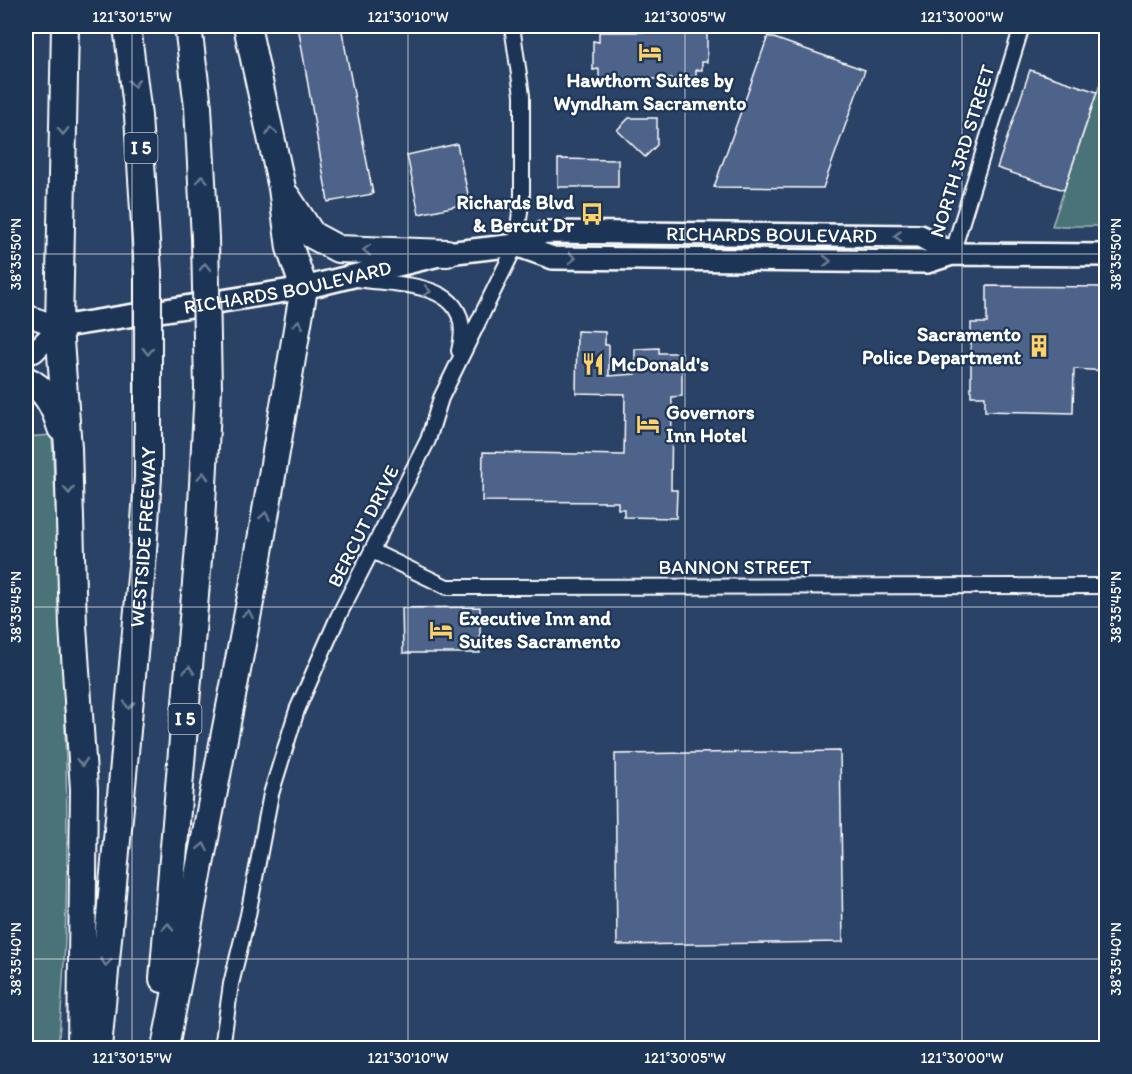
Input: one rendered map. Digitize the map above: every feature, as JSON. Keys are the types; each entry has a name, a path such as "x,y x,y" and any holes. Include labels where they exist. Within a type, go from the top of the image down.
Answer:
{"highway":[{"path":"65,26 59,327 68,448 73,626 84,789 81,1048"},
{"name":"WESTSIDE FREEWAY","path":"98,1048 148,477 148,272 138,116 127,26"},
{"name":"I 5","path":"158,1048 200,535 208,389 205,238 198,107 188,26"},
{"path":"165,1048 254,581 304,288 290,248 282,189 247,26"},
{"path":"282,189 303,224 322,243 338,249 447,253"},
{"path":"26,380 53,404 68,448"}],"main road":[{"name":"RICHARDS BOULEVARD","path":"59,327 304,288 447,253 516,244 545,232 920,236 952,254 1107,255"}],"street":[{"name":"BERCUT DRIVE","path":"222,1048 231,984 248,915 271,794 285,742 311,676 428,440 441,398 516,244 522,195 522,115 520,75 512,26"},
{"name":"NORTH 3RD STREET","path":"952,254 1022,26"},
{"path":"349,278 435,292 454,303 463,326 453,372"},
{"name":"RICHARDS BOULEVARD","path":"26,315 59,327"},
{"path":"26,353 34,352 59,327"},
{"name":"BANNON STREET","path":"372,551 447,586 1107,586"}],"green space":[{"path":"1105,69 1106,205 1103,219 1106,219 1106,226 1052,226"},
{"path":"52,435 66,742 64,971 58,1048 26,1048 26,437"}],"building":[{"path":"298,26 341,26 373,194 328,202"},
{"name":"Hawthorn Suites by Wyndham Sacramento","path":"599,32 707,32 707,62 702,62 702,70 696,70 696,77 690,77 690,79 599,79 599,69 593,70 593,41 599,42"},
{"path":"768,36 865,70 823,188 714,187"},
{"path":"1030,70 1097,92 1064,190 997,168"},
{"path":"629,118 657,118 657,145 645,157 617,130"},
{"path":"457,144 470,203 419,214 407,155"},
{"path":"558,159 618,160 618,187 558,187"},
{"name":"Sacramento Police Department","path":"987,286 1107,287 1107,371 1074,369 1073,413 985,411 985,396 971,396 971,323 987,323"},
{"name":"Governors Inn Hotel","path":"577,331 605,332 605,345 609,345 609,376 635,374 635,349 659,348 659,353 682,353 682,396 672,397 671,490 677,490 676,518 624,517 624,509 618,509 618,502 482,501 483,452 624,455 625,394 576,393"},
{"name":"Executive Inn and Suites Sacramento","path":"480,607 480,653 403,653 402,608"},
{"path":"840,751 843,942 617,945 615,754"}],"place":[{"name":"Hawthorn Suites by Wyndham Sacramento","path":"650,52"},
{"name":"Richards Blvd & Bercut Dr","path":"592,214"},
{"name":"Sacramento Police Department","path":"1039,346"},
{"name":"McDonald's","path":"593,364"},
{"name":"Governors Inn Hotel","path":"648,424"},
{"name":"Executive Inn and Suites Sacramento","path":"441,630"}]}
